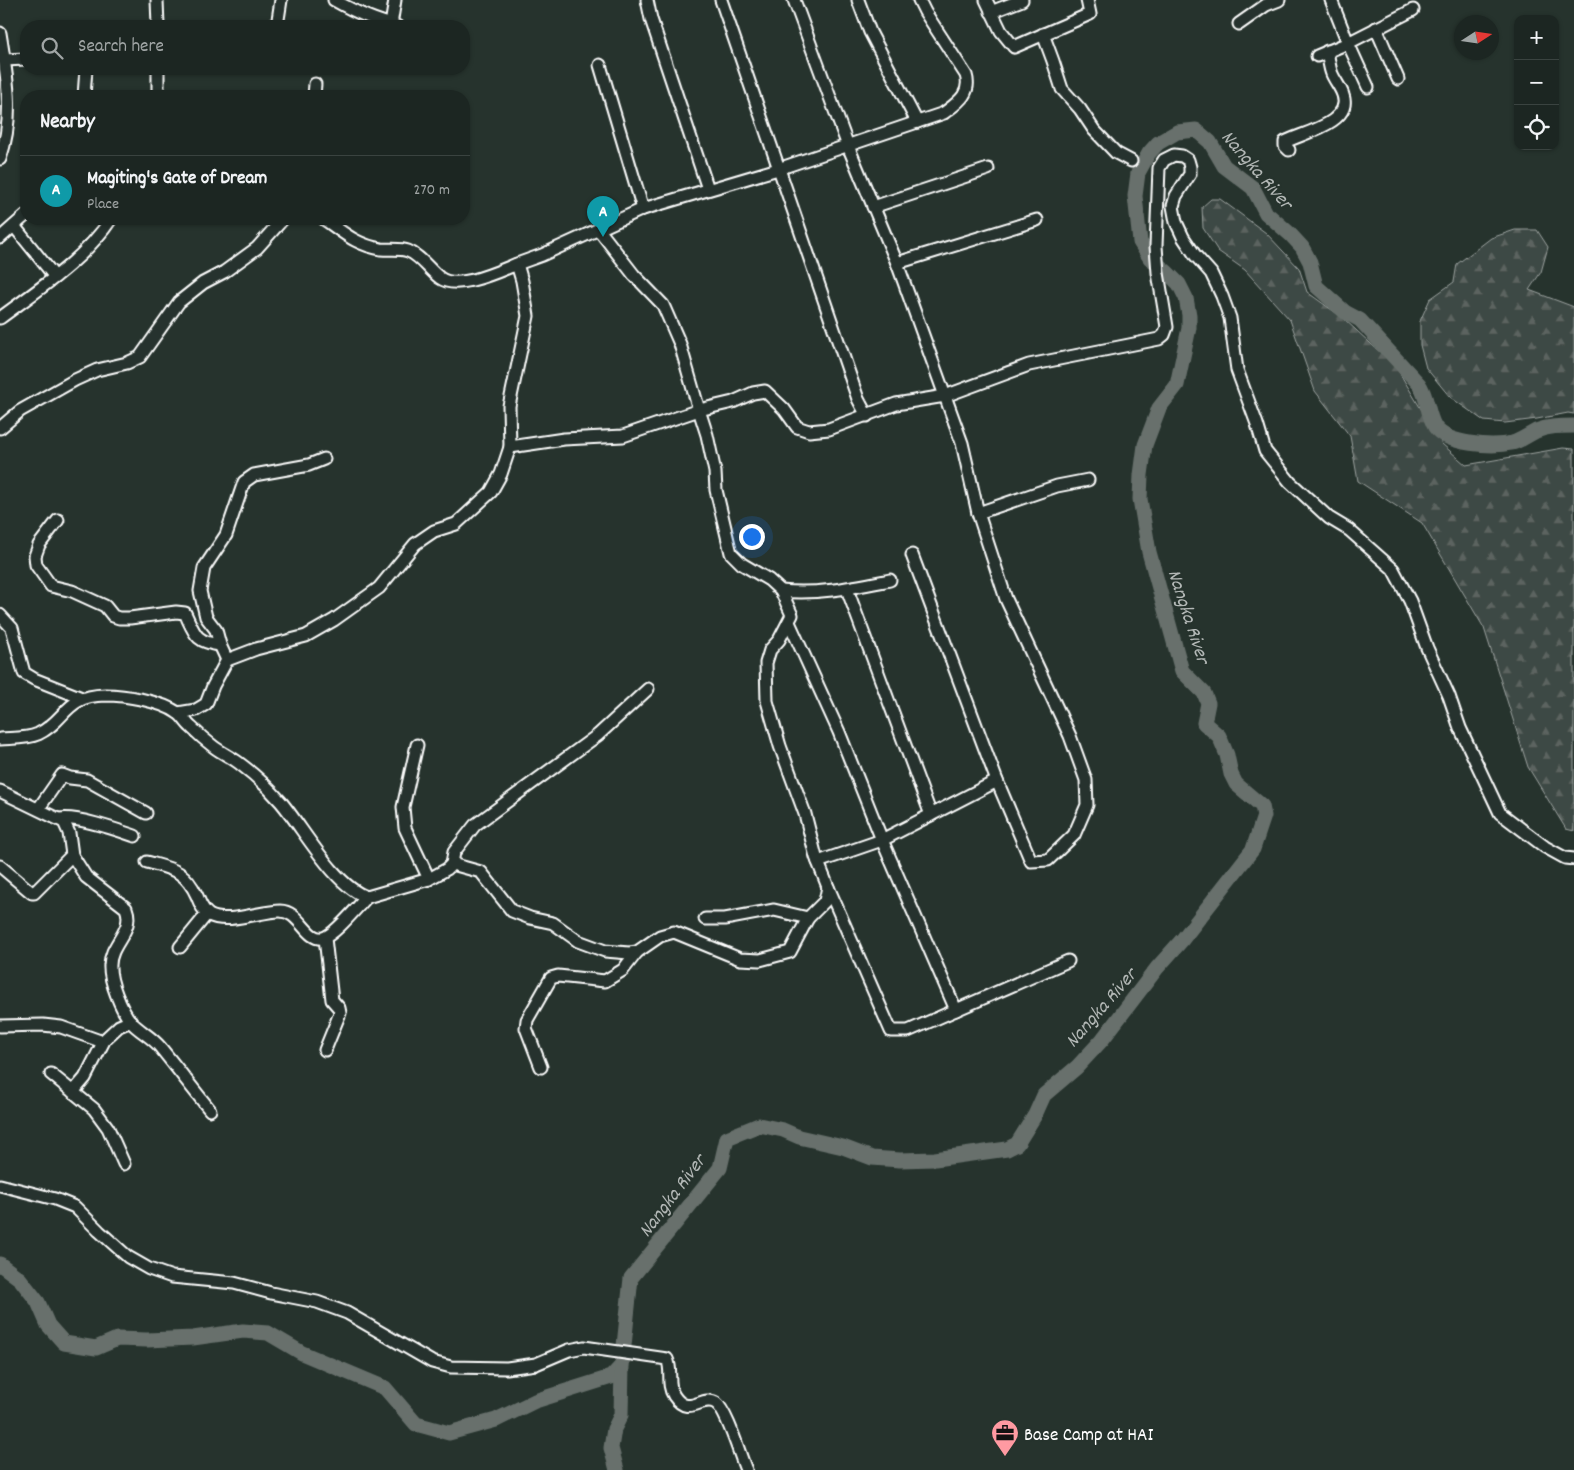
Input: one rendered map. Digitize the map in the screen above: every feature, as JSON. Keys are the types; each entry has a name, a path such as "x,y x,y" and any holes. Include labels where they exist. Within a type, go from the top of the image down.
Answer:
{"street":[{"path":"157,0 158,20"},
{"path":"278,20 281,0"},
{"path":"334,0 374,20"},
{"path":"394,20 395,0"},
{"path":"647,0 651,19 708,189"},
{"path":"721,0 858,399 867,416"},
{"path":"794,0 848,146 897,263 962,443 978,513 1006,599 1070,736 1086,780 1087,805 1074,835 1048,860 1031,862 997,781 912,555"},
{"path":"858,0 870,32 917,122"},
{"path":"333,225 360,244 382,249 407,251 418,256 441,279 448,282 465,281 484,277 542,255 643,209 778,169 944,113 966,92 969,84 961,66 919,0"},
{"path":"986,0 1001,31 1014,47 1090,14 1087,0"},
{"path":"991,12 1022,0"},
{"path":"1239,24 1266,5 1279,0"},
{"path":"1331,0 1368,86"},
{"path":"1289,150 1285,146 1285,142 1333,121 1340,114 1344,104 1343,95 1322,54 1414,10"},
{"path":"1376,28 1398,79"},
{"path":"0,33 10,120 2,154"},
{"path":"1043,34 1054,61 1062,89 1080,109 1094,130 1116,153 1131,161"},
{"path":"4,60 20,59"},
{"path":"600,65 643,209"},
{"path":"84,90 86,75"},
{"path":"158,75 158,90"},
{"path":"510,447 564,439 623,436 699,410 733,402 753,393 765,391 784,409 797,426 809,431 829,429 896,404 945,396 1029,365 1159,339 1164,335 1167,327 1158,274 1156,246 1159,168 1164,160 1174,155 1182,156 1188,160 1190,174 1175,201 1176,222 1195,255 1211,273 1222,296 1230,318 1237,370 1265,451 1290,482 1329,518 1349,530 1393,569 1410,601 1460,728 1500,813 1545,847 1565,858 1574,859"},
{"path":"873,207 988,168"},
{"path":"0,238 20,220"},
{"path":"897,263 1037,220"},
{"path":"0,318 55,277 101,234 107,225"},
{"path":"0,428 20,410 74,380 97,370 127,363 140,357 179,302 203,283 224,272 257,248 278,225"},
{"path":"14,226 55,277"},
{"path":"599,230 634,275 662,305 680,344 707,435 715,472 716,490 731,553 742,564 769,580 781,591 792,615 779,640 770,650 766,663 767,701 780,746 805,814 818,862 891,1031 908,1032 1068,960"},
{"path":"178,713 196,710 206,704 227,660 256,649 306,636 334,620 379,588 414,544 434,531 456,524 491,492 501,474 510,447 509,406 528,316 517,264"},
{"path":"227,660 216,630 206,617 200,592 204,568 226,535 244,482 254,474 309,465 324,459"},
{"path":"978,513 1057,486 1088,480"},
{"path":"58,520 39,545 35,556 36,565 51,586 72,591 105,606 113,616 119,618 176,612 185,613 194,633 200,640 209,644 220,645"},
{"path":"781,591 818,592 847,589 890,580"},
{"path":"847,589 931,815"},
{"path":"0,615 12,628 24,673 34,679 82,698"},
{"path":"789,622 839,732 882,840 956,1010"},
{"path":"147,862 172,869 185,876 207,914 228,918 282,911 297,918 312,936 325,938 330,936 367,897 429,879 447,869 452,864 454,852 475,825 598,735 648,689"},
{"path":"0,740 38,734 52,724 71,704 82,698 104,695 157,703 178,713 190,727 214,748 240,763 259,780 280,801 328,865 349,886 367,897"},
{"path":"417,745 403,814 405,828 429,879"},
{"path":"38,808 62,775 87,780 146,813"},
{"path":"818,862 882,840 997,781"},
{"path":"0,791 64,822 69,833 72,854 86,877 126,908 128,925 114,951 110,964 111,978 121,1004 131,1022 158,1045 210,1110"},
{"path":"60,820 68,819 90,823 135,836"},
{"path":"0,866 34,893 72,854"},
{"path":"452,864 481,872 512,911 530,918 553,923 578,941 605,951 636,952"},
{"path":"540,1067 526,1028 527,1020 551,978 558,976 604,981 623,970 636,952 660,936 674,932 740,959 760,960 790,952 808,918 824,901 828,887"},
{"path":"705,919 725,919 774,910 808,918"},
{"path":"180,948 207,914"},
{"path":"325,938 332,1000 339,1008 340,1013 325,1050"},
{"path":"73,1092 85,1078 103,1042 110,1033 119,1026 131,1022"},
{"path":"0,1026 61,1026 103,1042"},
{"path":"51,1074 94,1109 108,1128 124,1164"},
{"path":"0,1185 75,1207 98,1231 128,1257 150,1269 172,1277 234,1283 317,1302 347,1313 432,1362 451,1367 507,1368 536,1364 569,1350 584,1347 668,1360 670,1387 679,1401 686,1406 712,1402 721,1408 746,1470"}],"green space":[{"path":"1211,199 1220,199 1266,233 1299,268 1307,292 1343,318 1396,367 1442,444 1466,465 1563,448 1574,449 1574,831 1566,829 1528,767 1484,628 1422,523 1358,481 1350,436 1315,391 1290,320 1245,270 1218,251 1203,228 1202,207"},
{"path":"1515,230 1537,230 1548,247 1541,272 1529,290 1574,307 1574,414 1568,413 1505,423 1484,421 1450,397 1426,368 1420,345 1420,321 1430,299 1454,282 1457,264 1491,238"}],"waterway":[{"name":"Nangka River","path":"617,1470 611,1448 614,1429 621,1415 622,1365 631,1278 720,1168 727,1138 759,1125 843,1147 872,1158 900,1160 935,1159 1007,1149 1017,1144 1035,1115 1044,1095 1077,1067 1102,1040 1157,968 1182,940 1253,849 1264,816 1262,806 1236,784 1219,736 1204,723 1208,703 1204,693 1182,671 1149,552 1140,499 1145,445 1159,408 1177,385 1189,328 1186,298 1179,284 1150,258 1140,242 1135,196 1138,173 1149,153 1158,143 1177,132 1196,130 1210,142 1224,166 1253,188 1266,213 1302,247 1310,262 1316,286 1345,312 1360,320 1419,384 1432,422 1441,433 1449,438 1460,441 1494,445 1515,442 1545,428 1574,426"},
{"path":"0,1264 20,1279 38,1302 48,1325 64,1343 96,1348 117,1339 193,1338 243,1331 268,1333 302,1353 385,1388 416,1424 449,1433 496,1420 535,1401 611,1377 622,1365"}],"place":[{"name":"Magiting's Gate of Dream","path":"603,237"},
{"name":"Base Camp at HAI","path":"1005,1457"}]}
